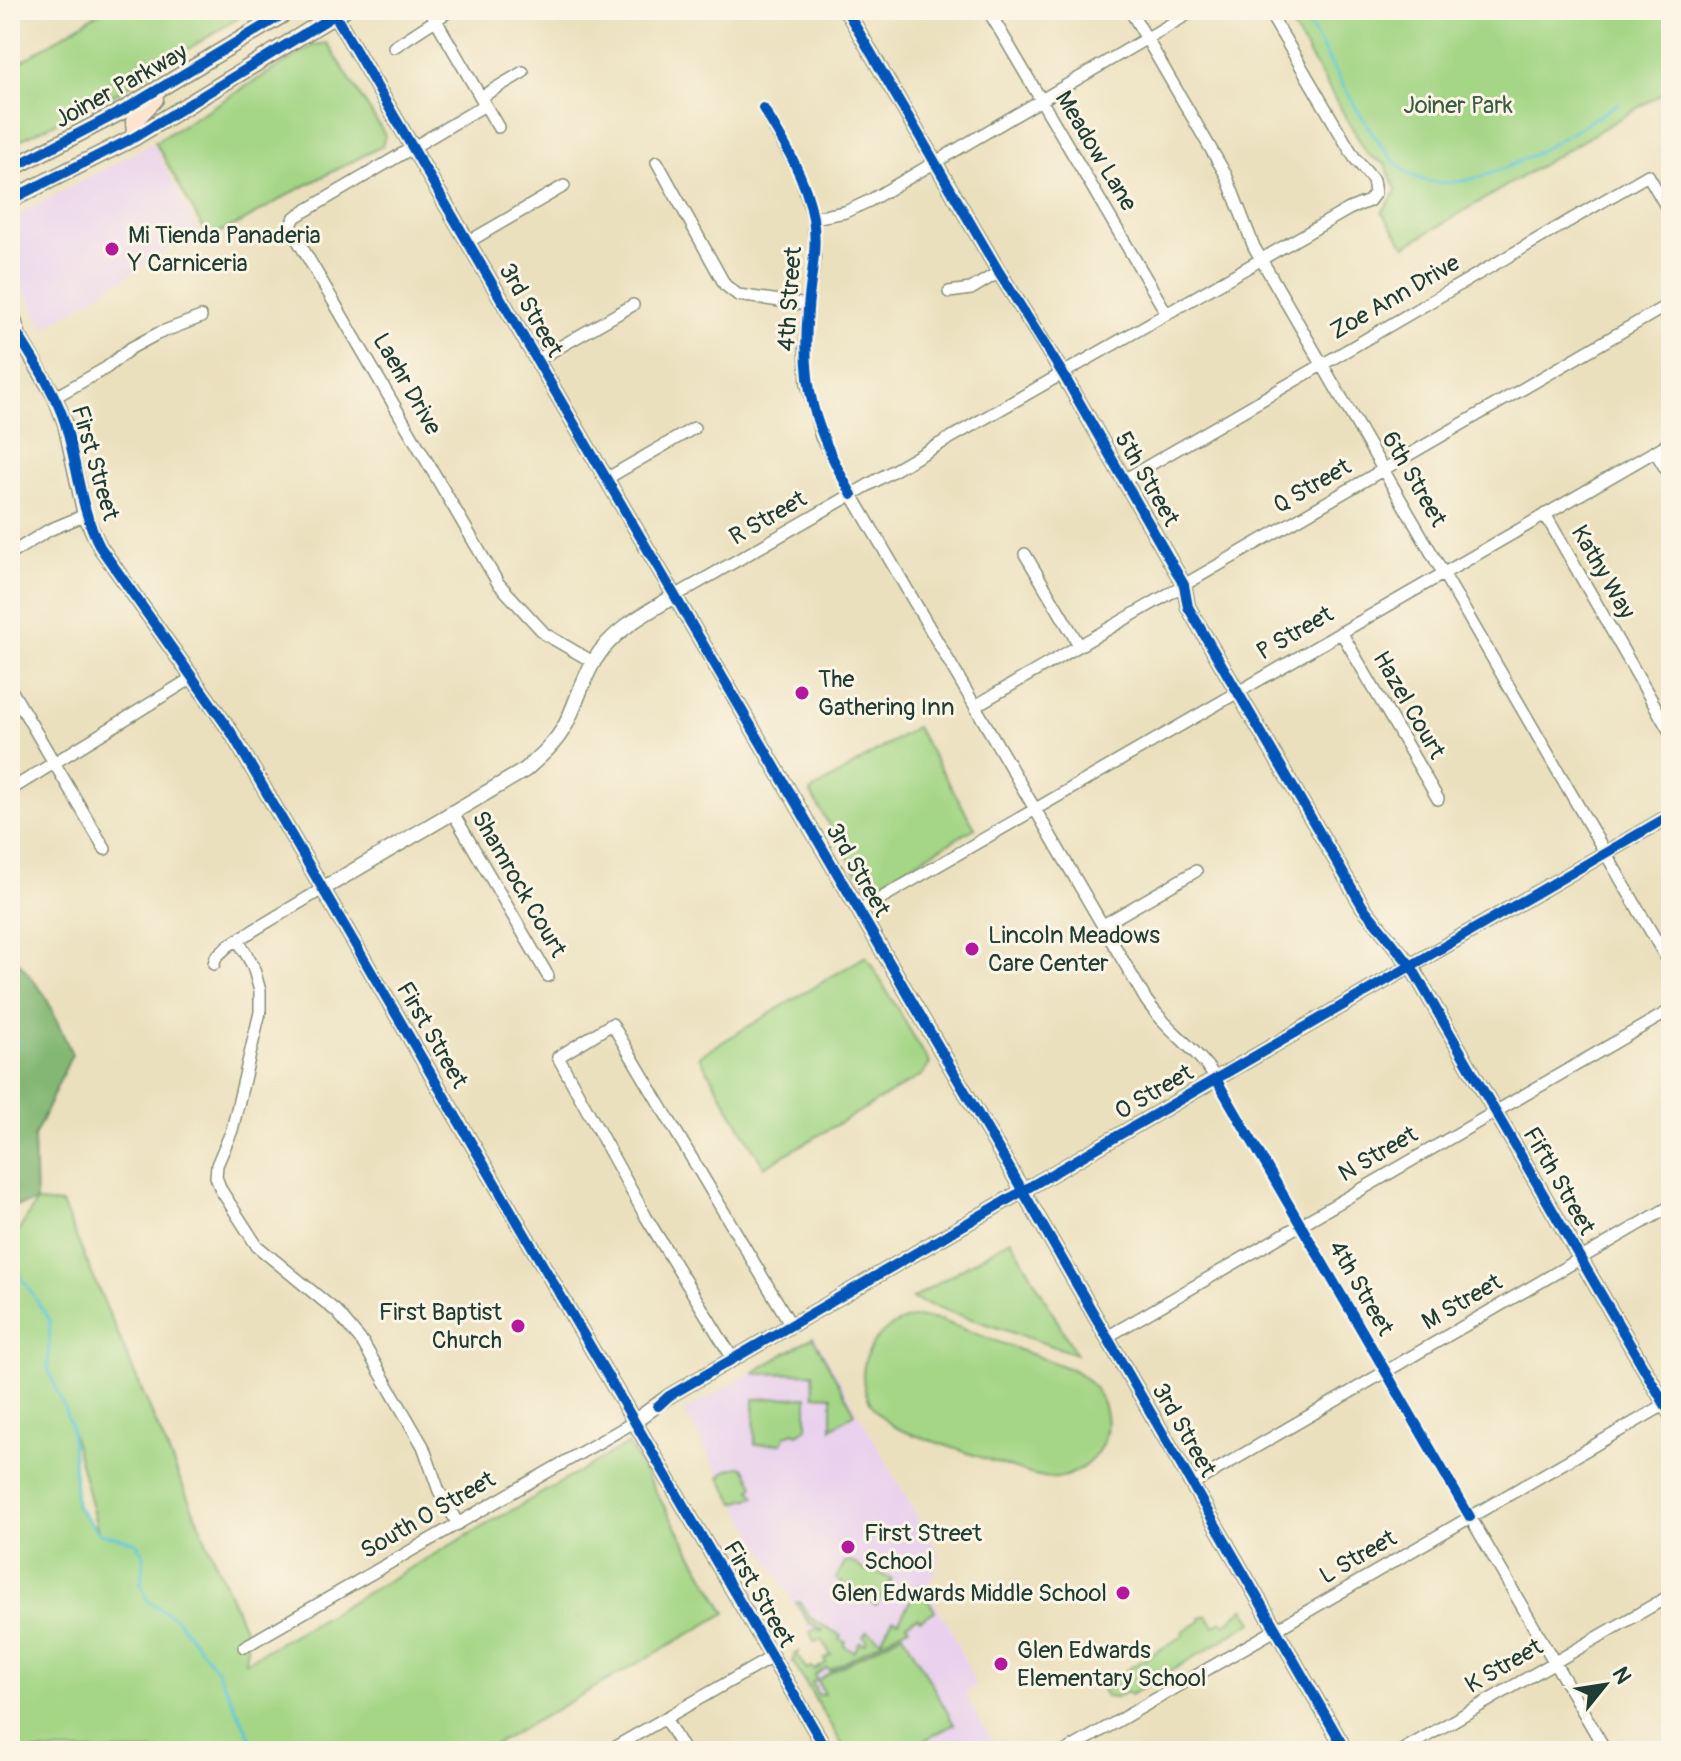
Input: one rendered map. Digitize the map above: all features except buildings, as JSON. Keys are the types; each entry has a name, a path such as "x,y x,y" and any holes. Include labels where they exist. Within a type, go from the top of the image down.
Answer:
{"main road":[{"name":"Joiner Parkway","path":"10,169 95,126 290,10"},
{"name":"Joiner Parkway","path":"10,200 135,137 337,12"},
{"path":"135,137 134,121 183,75"}],"street":[{"path":"394,47 433,14 451,10"},
{"name":"5th Street","path":"846,10 999,272 1063,374 1184,585 1188,607 1363,907 1411,966"},
{"name":"Meadow Lane","path":"988,10 1167,314"},
{"name":"6th Street","path":"1130,10 1226,175 1254,247 1671,966"},
{"path":"813,218 845,212 869,201 1195,10"},
{"name":"R Street","path":"214,964 220,952 238,940 512,778 546,751 564,727 593,662 624,627 1349,209 1369,201 1375,193 1373,180 1354,157 1268,10"},
{"name":"3rd Street","path":"337,12 413,148 1023,1191 1346,1751"},
{"path":"433,14 498,127"},
{"path":"413,148 523,72"},
{"name":"4th Street","path":"763,108 799,172 813,218 815,256 805,349 812,412 821,437 1156,1016 1198,1053 1216,1079 1606,1751"},
{"name":"Laehr Drive","path":"413,148 295,217 290,227 498,583 545,634 593,662"},
{"path":"657,162 725,285 738,295 808,305"},
{"name":"Zoe Ann Drive","path":"1124,480 1648,175 1671,215"},
{"path":"468,242 564,186"},
{"path":"949,292 971,289 999,272"},
{"name":"Q Street","path":"975,706 1671,303"},
{"path":"537,360 633,305"},
{"name":"First Street","path":"10,308 15,331 55,397 65,423 85,515 100,547 231,732 827,1751"},
{"path":"55,397 106,368 131,348 201,317"},
{"path":"606,479 694,428"},
{"name":"P Street","path":"859,911 1671,442"},
{"path":"1655,451 1671,478"},
{"name":"Kathy Way","path":"1545,514 1671,734"},
{"path":"10,554 49,530 85,515"},
{"path":"1025,554 1079,645"},
{"name":"Hazel Court","path":"1341,632 1438,799"},
{"path":"10,790 192,678"},
{"path":"10,688 105,849"},
{"name":"Shamrock Court","path":"453,813 548,976"},
{"name":"O Street","path":"634,1422 669,1396 1671,815"},
{"path":"1103,925 1196,871"},
{"path":"238,940 253,966 260,991 260,1012 232,1130 217,1165 216,1177 257,1246 337,1312 363,1343 423,1446 439,1491 458,1524"},
{"name":"Fifth Street","path":"1411,966 1669,1407"},
{"name":"N Street","path":"1107,1337 1671,1010"},
{"path":"733,1359 646,1217 558,1057 612,1024 791,1325"},
{"name":"M Street","path":"1192,1484 1671,1206"},
{"name":"L Street","path":"1066,1751 1084,1747 1276,1629 1669,1407"},
{"name":"South O Street","path":"244,1647 634,1422"},
{"name":"K Street","path":"1401,1751 1671,1595"},
{"path":"608,1751 772,1657"},
{"path":"665,1718 684,1751"}],"shaded area":[{"path":"153,143 198,232 44,328 10,261 10,219"},
{"name":"First Street School","path":"814,1335 940,1556 927,1590 950,1627 976,1686 965,1694 998,1751 846,1751 801,1679 826,1662 829,1656 821,1640 814,1639 684,1412"}],"green space":[{"path":"103,10 251,10 117,93 10,145 10,69"},
{"name":"Joiner Park","path":"1283,10 1671,10 1671,88 1405,246 1382,212 1397,191 1385,164 1368,155"},
{"path":"327,43 385,135 382,146 240,223 208,237 155,142 314,45"},
{"path":"916,727 975,828 878,884 868,884 856,871 810,792"},
{"path":"10,951 45,995 72,1054 34,1137 36,1202 10,1207"},
{"path":"866,956 930,1064 922,1075 764,1167 699,1056"},
{"path":"36,1202 62,1204 248,1638 245,1662 628,1444 726,1613 483,1751 10,1751 10,1246","holes":["72,1432 98,1531 76,1506"]},
{"path":"1011,1239 1076,1354 912,1299"},
{"path":"916,1317 939,1320 1076,1371 1087,1380 1102,1401 1106,1413 1104,1437 1090,1461 1062,1477 1033,1475 903,1431 884,1419 871,1404 864,1387 863,1369 868,1352 879,1337 895,1325"},
{"path":"813,1337 855,1413 832,1428 832,1396 814,1395 813,1373 754,1372"},
{"path":"807,1397 807,1428 798,1434 786,1435 782,1443 755,1445 754,1399"},
{"path":"744,1467 754,1485 751,1490 755,1497 735,1503 720,1477 727,1470"},
{"path":"851,1561 865,1571 878,1572 892,1580 876,1605 836,1579 845,1562"},
{"path":"919,1585 935,1611 920,1620 917,1617 907,1624 909,1627 829,1671 827,1668 815,1675 816,1680 812,1683 818,1695 824,1694 817,1680 903,1633 954,1724 905,1751 846,1751 793,1662 794,1655 800,1651 797,1655 806,1669 812,1667 815,1670 826,1663 824,1659 831,1655 822,1640 814,1642 810,1632 823,1630 809,1623 796,1603 800,1602 810,1618 842,1636 840,1640 846,1642 844,1646 854,1652 860,1642 865,1644 867,1639 863,1636 867,1631 881,1640 893,1619 899,1621"},
{"path":"1244,1608 1253,1622 1130,1695 1127,1692 1116,1698 1106,1697 1100,1686 1184,1635 1183,1631 1201,1621 1200,1618 1207,1615 1214,1626 1222,1621 1225,1625"}],"waterway":[{"path":"1301,10 1379,143 1408,173 1431,182 1458,182 1516,163 1619,103"},
{"path":"10,1032 18,1041 10,1064"},
{"path":"10,1260 50,1321 48,1368 71,1426 76,1506 99,1533 135,1542 144,1554 141,1584 147,1600 176,1619 217,1670 257,1751"}],"cycle path":[{"path":"10,169 122,111 290,10"},
{"path":"332,10 1002,1155 1346,1751"},
{"path":"10,200 135,137 343,10"},
{"path":"846,10 999,272 1063,374 1184,585 1188,607 1363,907 1411,966 1671,1415"},
{"path":"763,108 793,161 810,203 815,242 806,337 809,384 828,449 852,495"},
{"path":"19,336 45,378 61,412 88,516 100,547 231,732 827,1751"},
{"path":"658,1406 669,1396 1671,815"},
{"path":"1216,1079 1470,1517"}],"place":[{"name":"Mi Tienda Panaderia Y Carniceria","path":"112,249"},
{"name":"The Gathering Inn","path":"802,693"},
{"name":"Lincoln Meadows Care Center","path":"972,949"},
{"name":"First Baptist Church","path":"518,1326"},
{"name":"First Street School","path":"848,1547"},
{"name":"Glen Edwards Middle School","path":"1123,1593"},
{"name":"Glen Edwards Elementary School","path":"1001,1664"}]}
